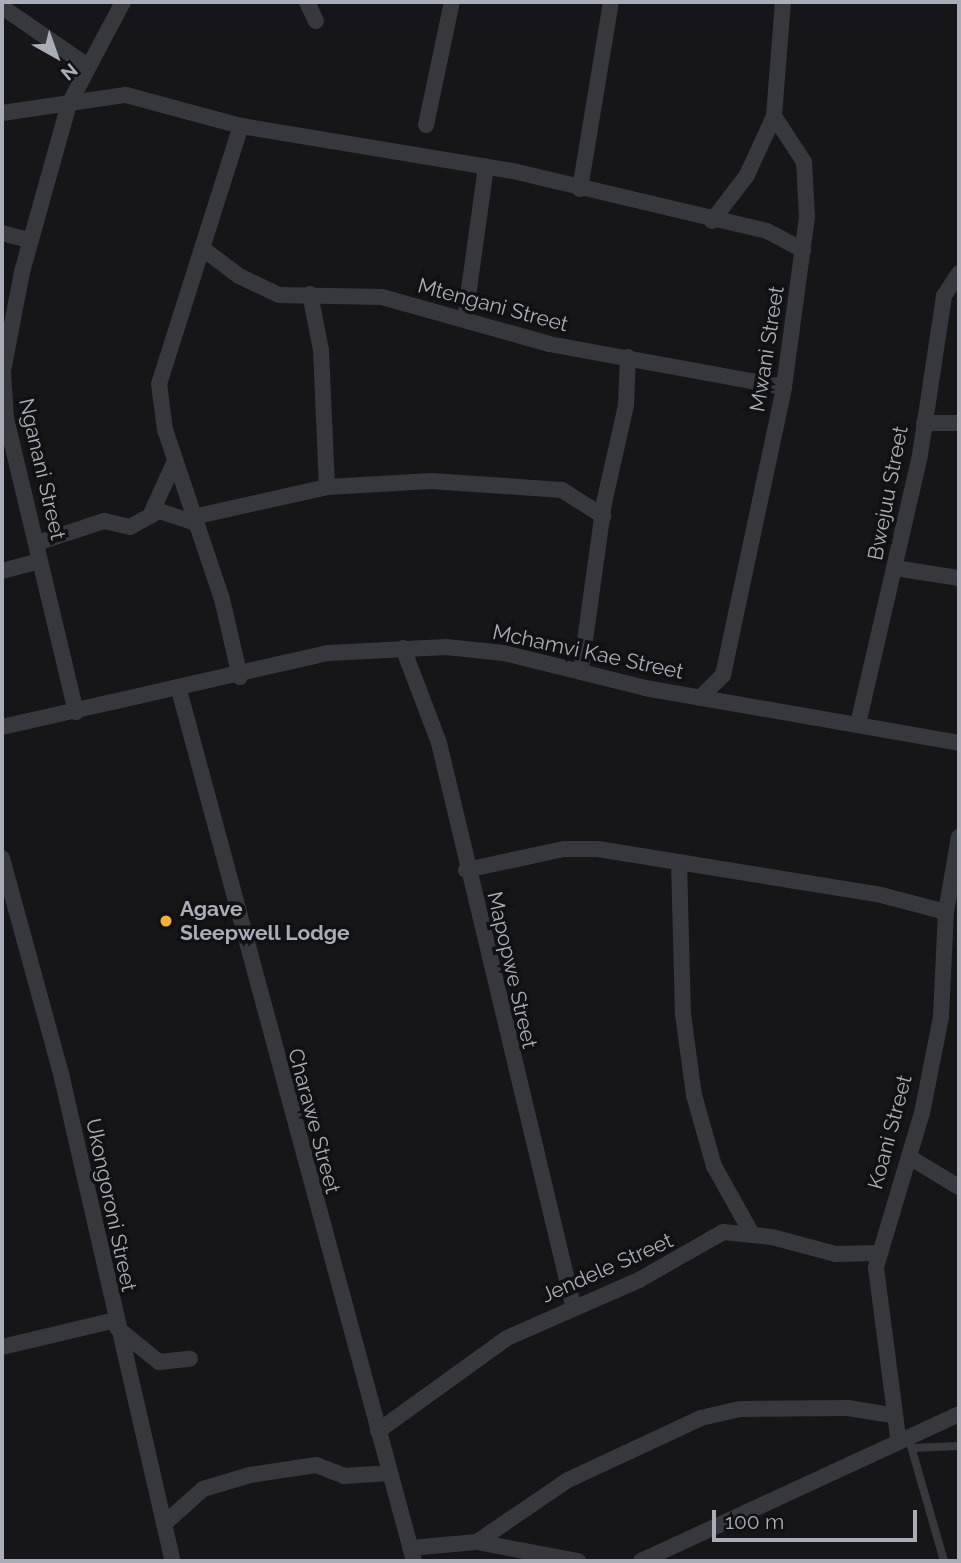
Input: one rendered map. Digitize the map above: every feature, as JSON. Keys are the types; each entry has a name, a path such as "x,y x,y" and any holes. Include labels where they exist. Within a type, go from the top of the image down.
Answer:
{"street":[{"name":"Nganani Street","path":"76,712 37,543 8,454 3,405 4,344 69,104 122,2"},
{"path":"307,2 316,20"},
{"path":"426,125 452,2"},
{"path":"580,189 611,2"},
{"path":"712,221 747,175 774,116 783,2"},
{"path":"2,7 88,66"},
{"path":"2,113 126,95 241,125 486,166 712,221 767,231 803,250"},
{"name":"Mwani Street","path":"700,698 723,675 784,387 803,250 807,174 774,116"},
{"path":"240,677 222,599 175,461 159,384 241,125"},
{"path":"465,318 486,166"},
{"path":"2,233 31,241"},
{"name":"Mtengani Street","path":"202,248 258,288 310,294 382,297 465,318 549,344 784,387"},
{"name":"Bwejuu Street","path":"858,724 895,568 924,423 944,296 959,273"},
{"path":"310,294 321,350 327,487"},
{"path":"581,669 603,516 626,405 628,357"},
{"path":"924,423 959,423"},
{"path":"150,516 175,461"},
{"path":"37,543 104,521 130,527 150,516 167,511 193,519 327,487 431,481 562,491 603,516"},
{"path":"2,571 40,561"},
{"path":"895,568 959,578"},
{"name":"Mchamvi Kae Street","path":"2,727 240,677 328,653 403,648 504,653 700,698 959,743"},
{"name":"Mapopwe Street","path":"403,648 439,743 466,870 573,1305"},
{"name":"Charawe Street","path":"179,690 412,1554"},
{"name":"Koani Street","path":"906,1440 891,1415 879,1323 878,1253 909,1157 941,1017 946,912 959,837"},
{"path":"466,870 573,849 679,862 881,894 946,912"},
{"name":"Ukongoroni Street","path":"2,858 62,1078 116,1324 173,1561"},
{"path":"679,862 684,1014 694,1095 714,1166 752,1234"},
{"path":"909,1157 959,1187"},
{"name":"Jendele Street","path":"378,1431 507,1338 573,1305 639,1280 723,1232 752,1234 836,1254 878,1253"},
{"path":"2,1348 116,1324 150,1358 169,1365 190,1359"},
{"path":"131,1387 150,1358"},
{"path":"477,1542 568,1480 701,1418 740,1409 848,1408 891,1415"},
{"path":"641,1561 959,1414"},
{"path":"164,1524 203,1489 250,1475 316,1465 344,1476 390,1473"},
{"path":"412,1554 477,1542 578,1561"}],"lane":[{"path":"944,1561 906,1440 959,1446"}],"place":[{"name":"Agave Sleepwell Lodge","path":"166,921"}]}
